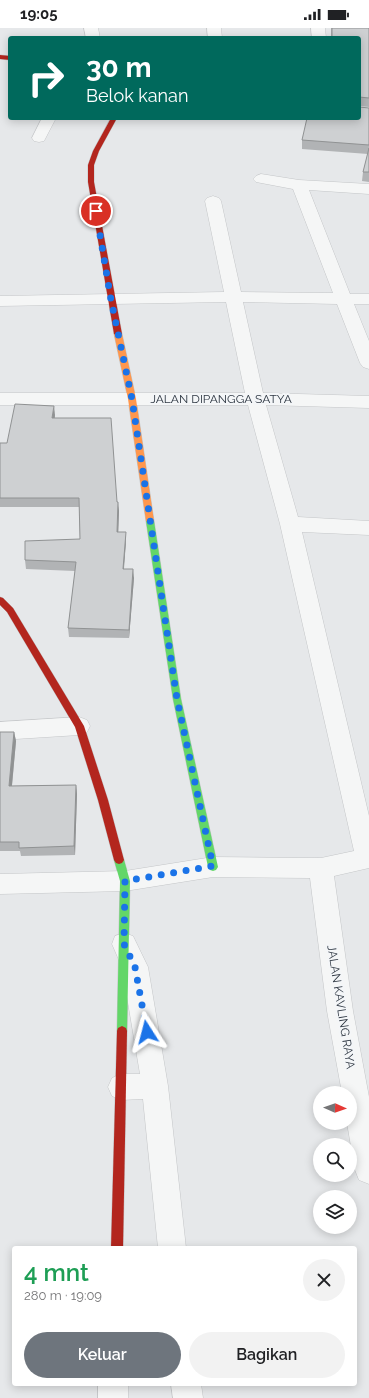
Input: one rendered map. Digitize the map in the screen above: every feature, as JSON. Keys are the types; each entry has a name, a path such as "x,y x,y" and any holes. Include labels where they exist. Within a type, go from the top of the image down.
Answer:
{"street":[{"path":"39,138 48,120"},
{"path":"113,120 96,151 91,165 92,182 111,300 132,399 177,699 213,866"},
{"path":"261,179 299,185 369,189"},
{"path":"299,185 369,362"},
{"path":"0,884 125,881 213,866 321,868 368,858 290,524 255,399 213,201"},
{"path":"0,301 234,297 369,299"},
{"name":"JALAN DIPANGGA SATYA","path":"0,398 255,399 369,402"},
{"path":"290,524 369,528"},
{"path":"3,607 35,654 80,726 103,800 125,881 117,1246"},
{"path":"0,731 80,726"},
{"name":"JALAN KAVLING RAYA","path":"321,868 340,1011 369,1170"},
{"path":"124,944 135,967 155,1086 172,1246"},
{"path":"121,1087 155,1086"},
{"path":"113,1386 113,1398"},
{"path":"186,1386 188,1398"}],"building":[{"path":"332,28 369,28 369,98 361,97 361,36 332,36"},
{"path":"361,107 369,108 369,145 302,140 307,120 361,120"},
{"path":"369,148 369,172 363,172"},
{"path":"15,404 54,406 52,418 111,418 118,502 117,532 126,532 123,569 133,569 129,630 68,628 76,562 25,560 25,541 80,539 79,498 0,498 0,443 7,443"},
{"path":"0,732 14,732 9,786 76,785 74,846 19,848 19,842 0,842"}],"traffic: fast":[{"path":"150,521 177,699 213,867"},
{"path":"119,860 125,881 122,1031"}],"traffic: slow":[{"path":"118,334 132,399 150,521"}],"traffic: jam":[{"path":"0,57 8,58"},
{"path":"113,120 96,151 91,165 91,182 118,334"},
{"path":"0,600 10,610 79,726 103,800 119,860"},
{"path":"117,1246 122,1031"}],"route":[{"path":"96,211 111,300 132,399 177,699 213,866 125,881 124,944 135,967 147,1032"}]}
